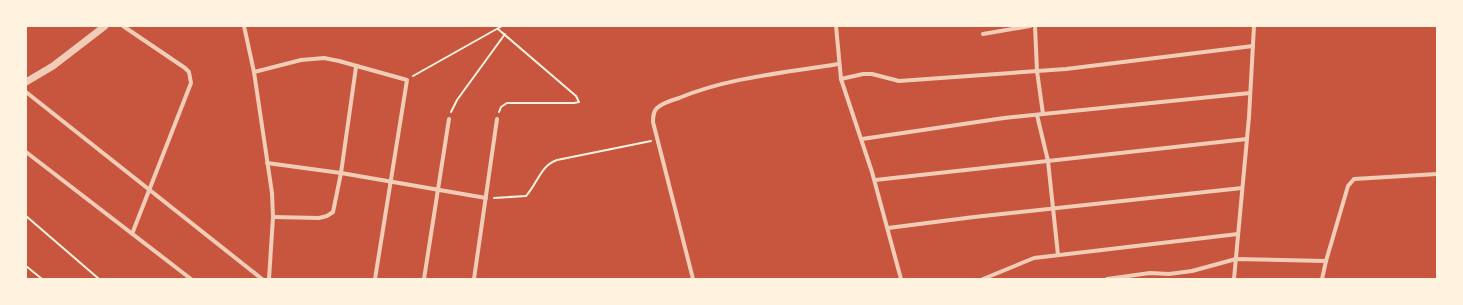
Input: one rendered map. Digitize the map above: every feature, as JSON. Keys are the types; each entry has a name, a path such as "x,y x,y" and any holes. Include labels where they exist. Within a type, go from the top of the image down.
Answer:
{"street":[{"path":"26,82 53,66 105,26"},
{"path":"123,26 185,68 191,77 191,83 132,234"},
{"path":"244,26 264,128 267,163 272,193 273,217 269,279"},
{"path":"836,26 840,79 875,180 901,279"},
{"path":"983,34 1030,26"},
{"path":"1034,26 1037,71 1043,114"},
{"path":"1234,279 1247,139 1254,26"},
{"path":"840,79 863,74 882,76 899,81 1066,69 1253,46"},
{"path":"254,72 301,60 324,58 407,80 375,279"},
{"path":"693,279 658,140 653,114 656,109 699,89 746,79 838,64"},
{"path":"273,217 319,218 327,216 333,212 341,173 356,67"},
{"path":"26,92 262,279"},
{"path":"862,139 1043,114 1250,93"},
{"path":"1037,115 1048,161 1058,255"},
{"path":"424,279 449,119"},
{"path":"474,279 497,120"},
{"path":"875,180 1247,139"},
{"path":"26,152 191,279"},
{"path":"267,163 341,173 486,198"},
{"path":"1322,279 1348,186 1354,179 1437,174"},
{"path":"888,228 1054,208 1242,188"},
{"path":"982,279 1020,262 1034,258 1238,234"},
{"path":"1107,279 1150,273 1169,274 1192,271 1236,259 1326,261"}],"path":[{"path":"407,80 502,26"},
{"path":"497,120 501,107 507,103 579,102 576,96 498,28"},
{"path":"449,119 457,100 505,34"},
{"path":"486,198 526,196 544,168 557,160 658,140"},
{"path":"26,216 99,279"},
{"path":"26,266 42,279"}]}
